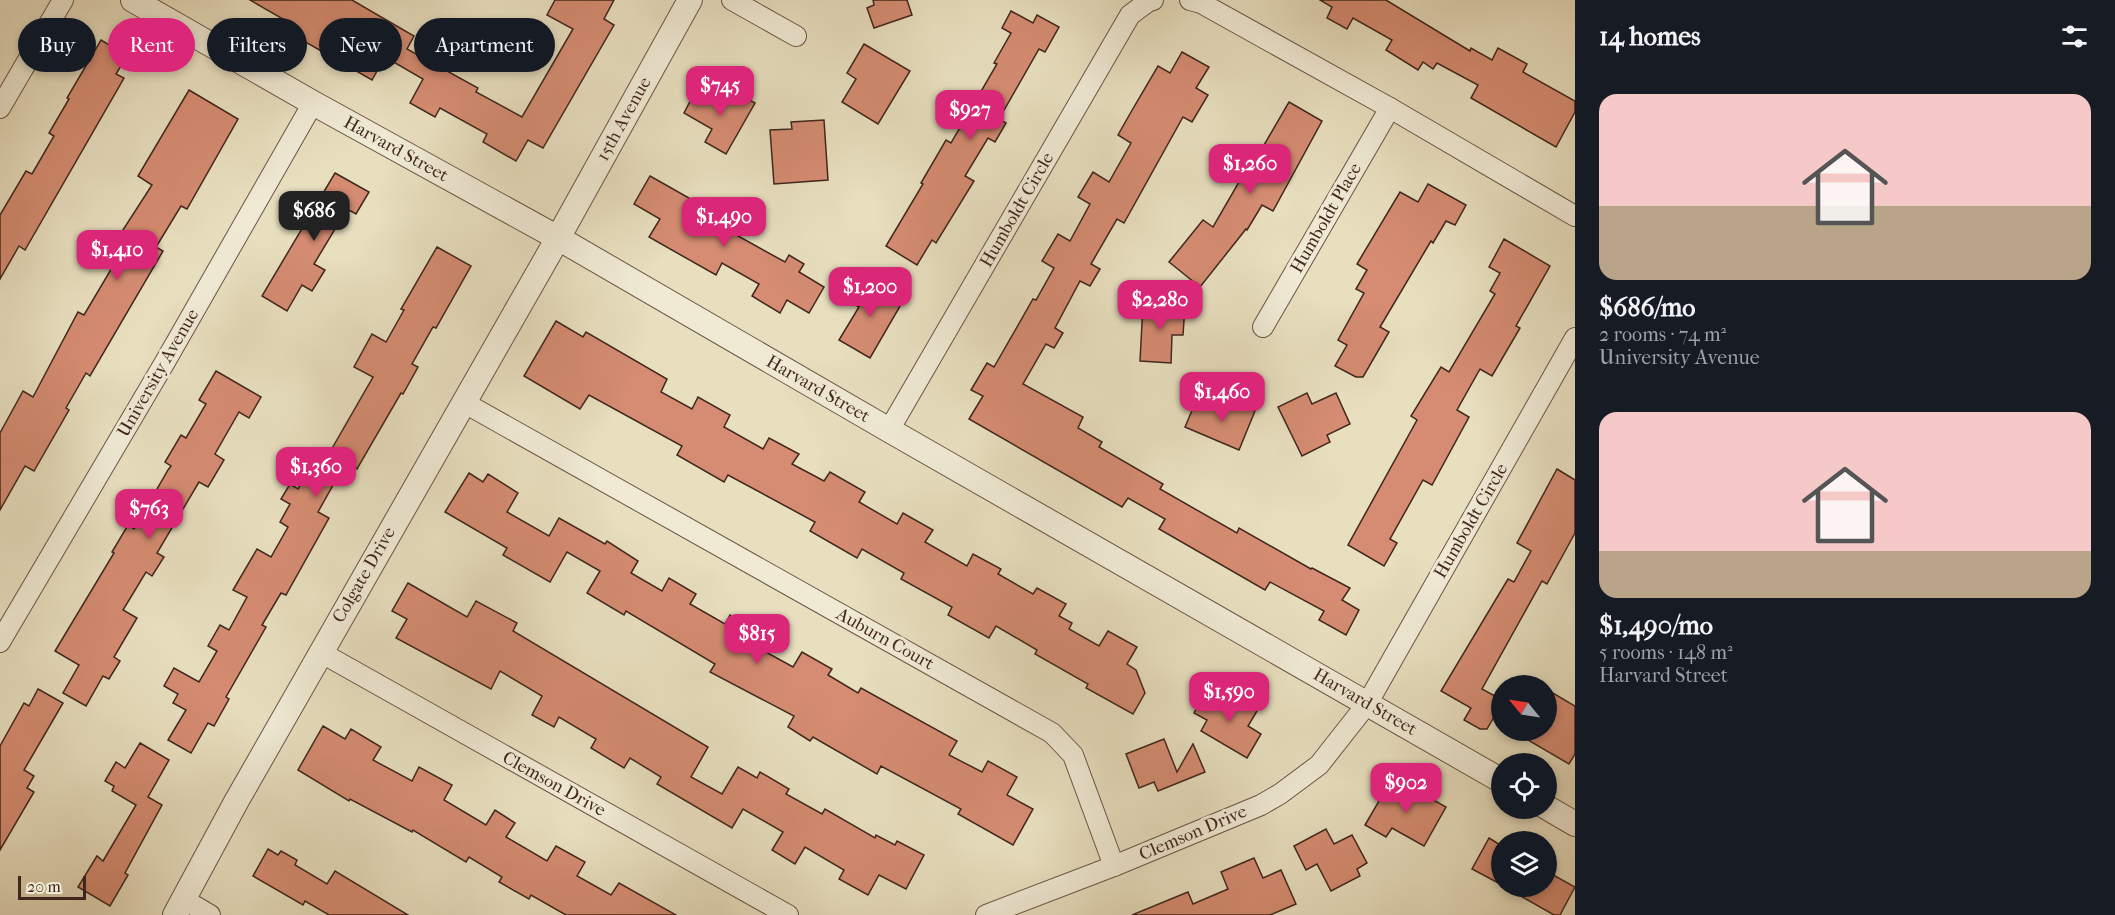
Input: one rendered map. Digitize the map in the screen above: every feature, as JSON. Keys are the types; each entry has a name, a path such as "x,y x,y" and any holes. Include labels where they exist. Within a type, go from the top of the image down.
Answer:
{"street":[{"path":"0,108 63,0"},
{"name":"Harvard Street","path":"133,0 313,103 558,238 1491,775"},
{"name":"15th Avenue","path":"558,238 690,0"},
{"path":"732,0 796,36"},
{"name":"Humboldt Circle","path":"890,430 1130,15 1149,1 1154,0"},
{"path":"1190,0 1201,3 1390,108 1575,216"},
{"name":"University Avenue","path":"0,642 165,362 313,103"},
{"name":"Humboldt Place","path":"1263,327 1390,108"},
{"name":"Colgate Drive","path":"179,907 320,652 558,238"},
{"name":"Humboldt Circle","path":"1367,704 1575,338"},
{"name":"Auburn Court","path":"463,402 1052,733 1073,755 1114,866"},
{"name":"Clemson Drive","path":"320,652 788,915"},
{"name":"Clemson Drive","path":"986,915 1114,866 1261,805 1319,765 1367,704"},
{"path":"1557,813 1575,824"},
{"path":"179,907 210,915"}],"building":[{"path":"250,0 352,0 383,18 319,18 319,50 307,43 307,18 281,18"},
{"path":"555,0 614,0 604,19 614,25 543,148 528,140 516,161 483,142 487,134 440,108 435,117 410,103 423,79 402,67 402,29 414,36 407,49 414,53 414,72 449,72 478,88 476,92 522,117 548,72 555,72 555,60 573,29 547,15"},
{"path":"873,0 907,0 912,15 874,28 867,8 874,5"},
{"path":"1320,0 1386,0 1470,51 1471,48 1492,60 1498,48 1527,64 1523,72 1575,101 1575,112 1556,147 1471,98 1478,85 1437,63 1433,69 1423,62 1418,70 1386,50 1392,40 1353,18 1347,29 1327,18 1332,7"},
{"path":"1011,11 1033,23 1037,15 1059,27 1045,52 1039,49 999,119 1006,123 995,142 988,138 965,176 974,181 936,243 932,240 917,265 886,246 946,140 951,143 997,64 994,63 1011,33 1002,28"},
{"path":"101,40 108,44 108,72 117,72 116,74 124,78 25,250 19,246 0,279 0,215 26,171 32,174 54,136 49,133 82,72 96,72 96,49"},
{"path":"864,44 910,71 878,124 842,102 856,79 847,73"},
{"path":"1182,52 1209,67 1196,88 1208,95 1192,122 1183,117 1124,223 1117,219 1091,264 1100,269 1090,286 1080,281 1055,328 1063,333 1054,348 1046,344 1023,384 1083,417 1078,428 1102,442 1099,447 1163,484 1160,489 1237,533 1239,528 1311,569 1350,588 1342,600 1359,610 1346,635 1319,620 1324,611 1270,582 1265,590 1159,529 1165,519 1128,498 1122,507 969,419 983,396 971,390 987,363 994,367 1033,299 1036,300 1054,268 1042,261 1058,234 1070,241 1090,204 1078,197 1093,172 1109,182 1131,143 1118,135 1158,66 1170,73"},
{"path":"358,72 377,72 372,80"},
{"path":"697,88 723,103 730,89 755,103 726,154 705,142 712,129 684,113"},
{"path":"189,90 238,119 187,209 181,206 156,247 163,251 90,376 86,373 66,408 69,410 34,471 25,466 0,510 0,433 23,391 33,397 78,312 84,315 119,256 110,250 152,185 138,176"},
{"path":"1289,102 1322,121 1273,211 1262,205 1247,230 1200,287 1169,262 1203,220 1213,227"},
{"path":"824,120 828,180 774,184 770,130 792,129 791,122"},
{"path":"335,173 369,192 356,214 347,209 314,264 325,270 312,291 302,285 287,311 262,296"},
{"path":"650,176 742,228 738,236 785,262 789,255 804,264 799,272 824,287 809,313 787,300 780,313 752,296 759,284 722,263 716,275 649,237 660,219 634,204"},
{"path":"1428,184 1466,205 1455,225 1446,221 1433,243 1431,241 1380,327 1389,332 1363,377 1356,377 1335,366 1347,345 1338,340 1364,293 1356,289 1367,270 1357,264 1400,192 1418,202"},
{"path":"1504,239 1550,266 1516,326 1520,328 1492,376 1480,369 1457,410 1469,417 1432,485 1423,480 1390,539 1397,543 1384,566 1348,545 1417,420 1411,416 1441,367 1449,372 1495,294 1490,291 1500,273 1489,267"},
{"path":"437,247 471,266 436,328 433,327 412,364 418,367 357,469 346,462 318,512 329,518 286,595 281,593 262,625 266,627 226,697 229,699 214,726 208,723 191,753 168,740 186,710 173,703 178,694 164,686 174,668 199,682 217,651 208,646 220,625 229,630 247,597 233,590 257,549 271,557 288,527 280,522 290,504 281,499 290,484 298,489 315,459 323,464 373,377 354,367 372,334 386,342 404,310 401,309"},
{"path":"864,278 903,301 870,358 839,340 859,307 850,302"},
{"path":"1143,304 1185,306 1183,335 1172,335 1171,363 1140,361"},
{"path":"556,321 583,337 586,332 667,379 661,392 692,409 698,397 730,415 724,427 763,449 769,438 799,454 792,464 824,481 830,472 865,492 859,502 897,524 903,513 933,530 925,542 967,566 973,554 1001,569 998,574 1033,594 1037,588 1066,604 1059,616 1072,623 1069,629 1099,646 1108,631 1137,647 1127,664 1136,670 1145,693 1133,714 1086,688 1088,684 1035,654 1037,650 996,626 989,638 948,615 952,607 901,579 904,573 862,549 857,558 810,531 815,522 728,475 724,482 677,455 682,446 589,395 580,409 524,376"},
{"path":"216,371 261,397 249,418 239,412 215,454 224,460 208,487 199,482 157,553 164,557 152,576 146,572 123,610 137,618 114,657 120,661 109,679 103,676 86,706 63,693 79,665 55,651 114,553 112,552 128,525 134,529 171,466 165,462 181,435 186,438 206,404 199,400"},
{"path":"1307,393 1312,404 1336,393 1350,424 1327,435 1330,442 1302,456 1278,407"},
{"path":"1228,400 1255,411 1239,450 1185,427 1196,401 1223,412"},
{"path":"1557,469 1575,480 1575,533 1547,584 1542,581 1482,689 1491,694 1491,722 1487,729 1480,729 1464,720 1471,708 1441,691 1508,579 1514,582 1531,551 1517,543"},
{"path":"469,473 483,482 488,474 518,493 507,512 549,536 559,518 605,544 607,541 638,561 631,573 662,591 669,578 696,594 690,604 725,624 730,615 760,632 753,645 793,667 802,652 832,669 828,675 858,693 861,688 957,741 949,755 982,772 988,761 1017,777 1007,795 1033,809 1013,845 958,814 961,809 881,766 877,774 813,737 810,741 788,727 794,716 710,672 715,664 626,611 624,615 587,593 600,571 567,552 550,582 503,555 507,548 445,512"},
{"path":"408,583 467,617 476,601 517,623 513,631 708,747 691,777 722,794 738,767 757,778 760,772 789,789 786,794 822,814 825,809 875,838 876,835 895,845 897,841 924,855 906,889 879,875 868,895 839,879 844,870 805,847 795,864 772,850 783,832 743,809 732,828 657,784 661,777 630,758 624,768 591,748 596,739 559,717 554,727 532,715 542,696 500,671 491,689 396,638 407,619 392,611"},
{"path":"38,689 63,703 24,770 34,776 27,788 34,792 0,850 0,746 24,703 29,706"},
{"path":"1224,692 1257,711 1248,726 1261,734 1247,758 1201,731 1207,720 1194,713 1203,697 1216,705"},
{"path":"1557,695 1575,706 1575,754 1569,764 1557,757 1557,753 1550,753 1530,741 1557,741"},
{"path":"323,726 345,739 351,729 381,747 373,760 412,781 419,767 452,785 444,800 486,825 495,810 515,823 506,837 547,861 556,846 585,862 577,876 611,895 619,883 676,915 566,915 531,895 529,899 499,882 502,877 469,857 466,862 413,830 412,832 350,799 349,801 298,770"},
{"path":"1164,739 1177,772 1193,744 1205,772 1158,791 1154,782 1139,788 1126,754"},
{"path":"140,743 169,760 148,797 162,805 125,873 128,875 110,906 78,887 97,856 103,861 136,805 112,791 114,786 105,781 116,762 125,768"},
{"path":"1398,780 1446,807 1424,846 1392,828 1386,837 1365,825 1383,794 1389,798"},
{"path":"1326,829 1334,844 1352,835 1367,863 1357,869 1360,876 1331,891 1317,864 1306,870 1294,846"},
{"path":"1489,838 1491,839 1491,879 1472,869"},
{"path":"268,849 278,855 281,851 297,860 295,865 327,884 335,871 408,915 329,915 305,901 303,905 253,876"},
{"path":"1254,858 1263,878 1281,870 1296,904 1270,915 1132,915 1188,892 1193,904 1228,889 1221,872"},
{"path":"1557,877 1575,887 1560,915 1554,915 1522,897 1557,897"}]}
